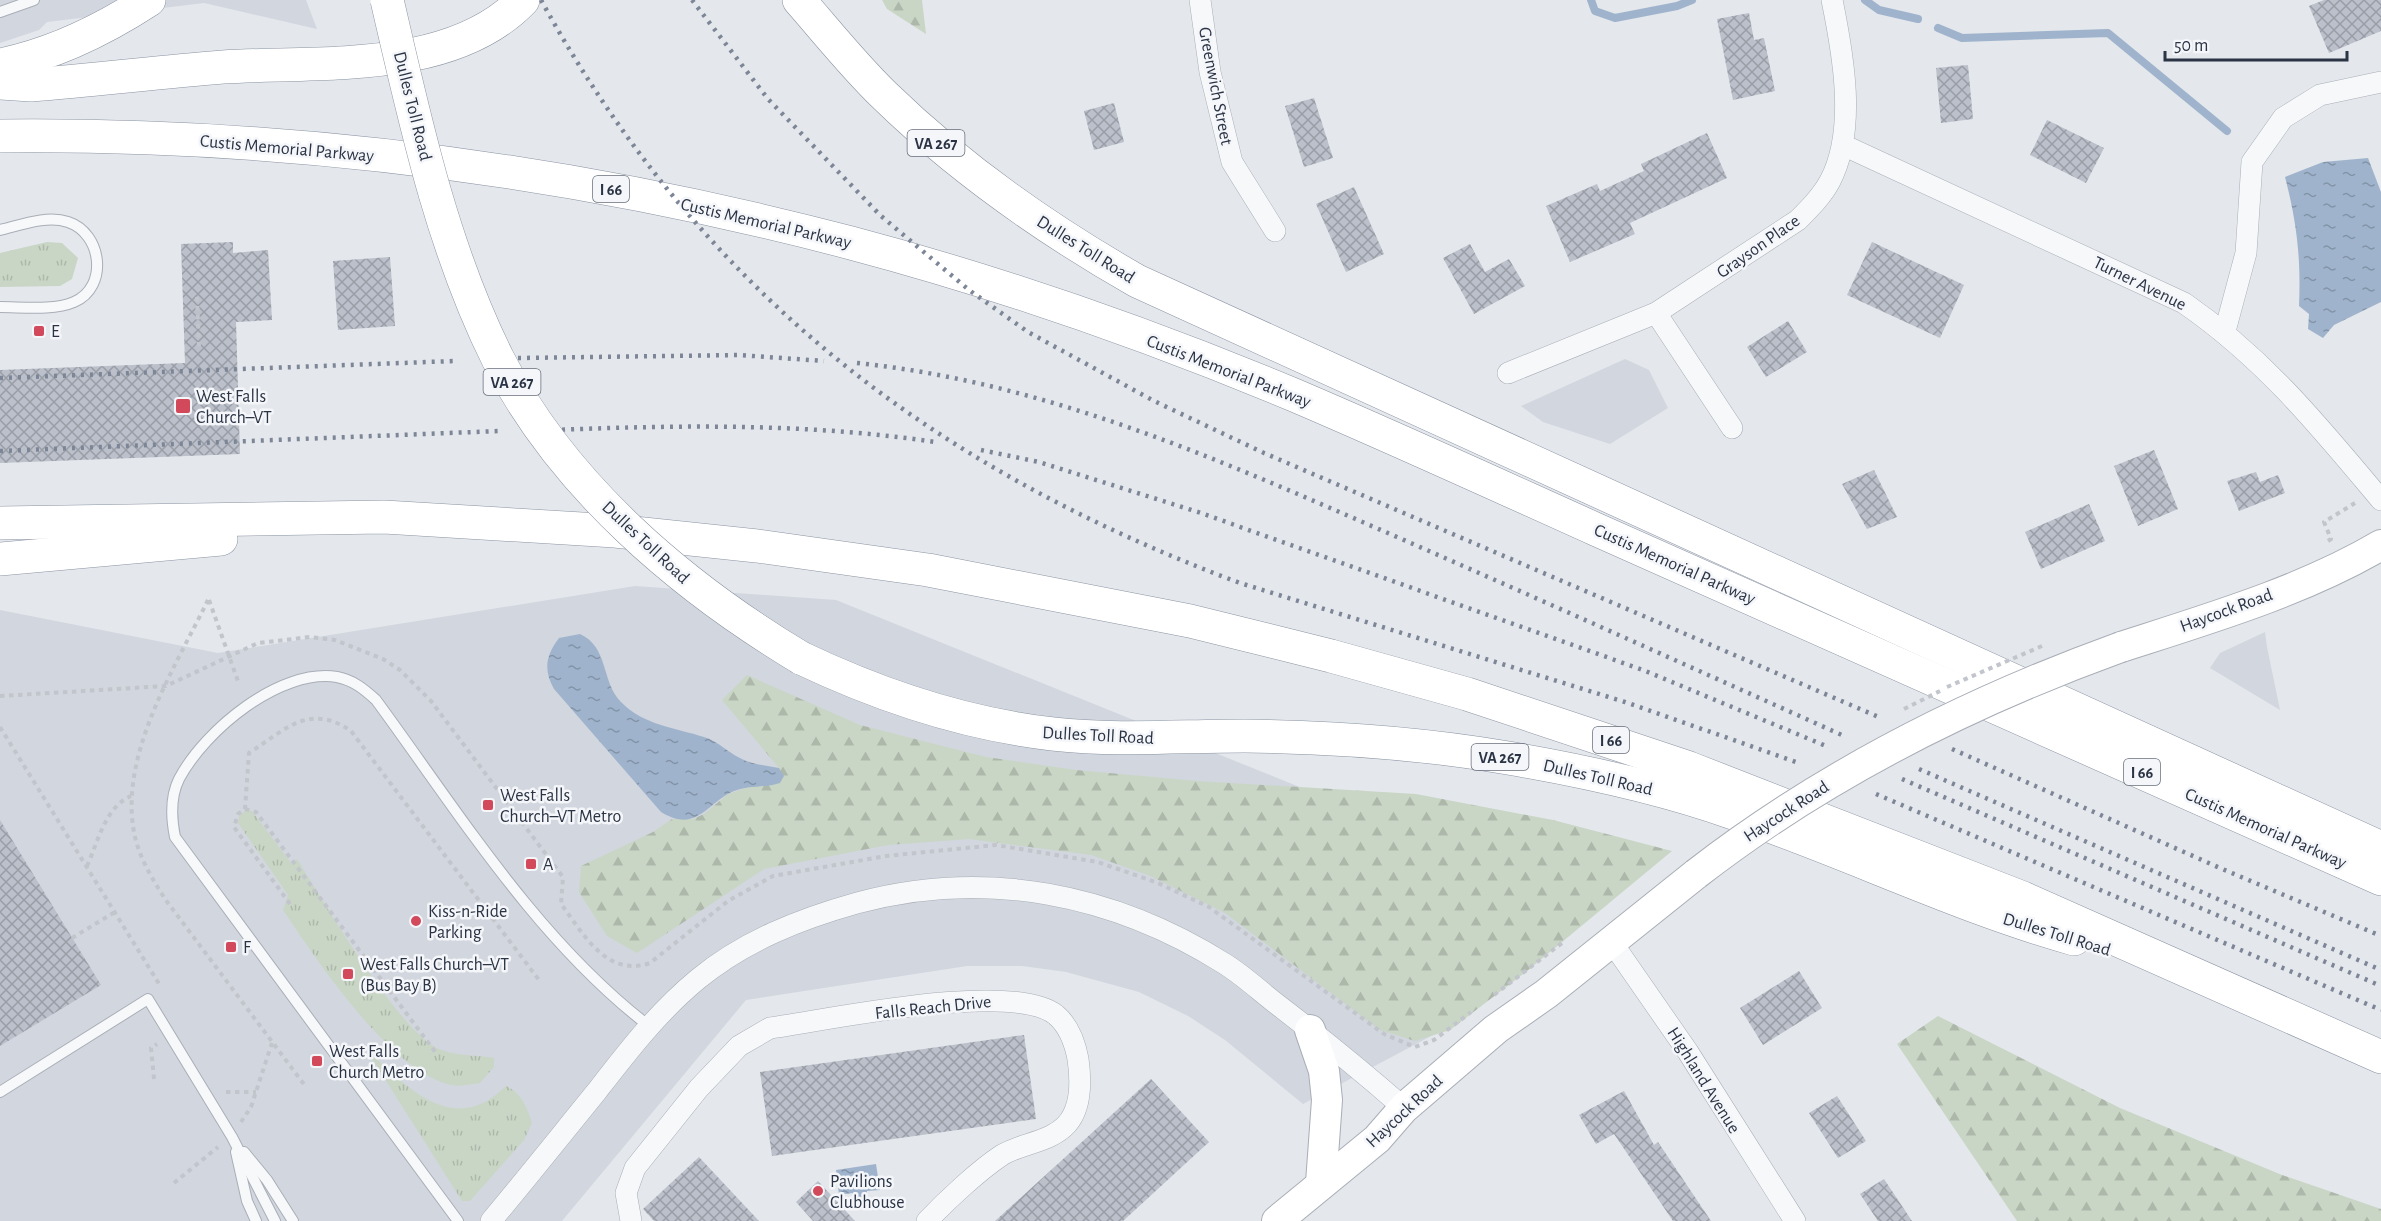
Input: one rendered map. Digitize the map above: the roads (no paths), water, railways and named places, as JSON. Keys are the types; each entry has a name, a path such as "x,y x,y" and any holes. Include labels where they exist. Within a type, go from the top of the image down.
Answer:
{"highway":[{"path":"0,65 27,59 85,36 149,0"},
{"name":"Dulles Toll Road","path":"387,0 429,168 452,247 482,324 517,391 566,458 622,525 694,586 764,636 801,658 853,683 918,706 1029,731 1088,737 1254,736 1375,742 1461,751 1591,773 1734,813 2010,921 2179,969"},
{"path":"0,83 31,85 221,67 384,58 460,41 481,31 523,0"},
{"name":"Dulles Toll Road","path":"799,0 883,94 949,154 1050,228 1137,281 2381,848"},
{"name":"Custis Memorial Parkway","path":"0,136 85,135 311,148 504,171 730,213 856,244 974,279 1093,318 1295,396 2381,879"},
{"name":"I 66","path":"0,523 384,517 615,531 842,557 1006,584 1190,621 1396,673 1543,718 1757,794 2023,898 2381,1057"},
{"path":"0,559 279,535 488,541 615,531"}],"main road":[{"name":"Haycock Road","path":"1277,1221 1377,1139 1404,1108 1496,1029 1546,994 1696,874 1783,810 1895,745 2011,689 2121,647 2237,608 2320,574 2381,544"},
{"path":"1310,1030 1324,1071 1327,1100 1321,1183"}],"street":[{"name":"Greenwich Street","path":"1200,0 1210,72 1232,162 1275,231"},
{"name":"Grayson Place","path":"1508,373 1656,313 1798,220 1813,206 1830,182 1843,145 1842,53 1832,0"},
{"path":"2225,331 2246,253 2252,162 2283,118 2320,95 2381,82"},
{"name":"Turner Avenue","path":"1843,145 2184,303 2225,331 2262,364 2310,415 2377,496"},
{"path":"1656,313 1732,428"},
{"path":"491,1221 649,1026 699,978 739,951 786,926 811,916 871,899 933,889 983,886 1018,888 1072,897 1120,911 1168,932 1227,965 1404,1108"},
{"name":"Highland Avenue","path":"1611,940 1688,1052 1795,1221"},
{"name":"Falls Reach Drive","path":"631,1221 626,1193 635,1168 699,1088 740,1046 770,1028 968,1000 1022,1002 1041,1007 1055,1015 1066,1026 1077,1058 1079,1096 1070,1118 1053,1134 1003,1154 927,1221"}],"lane":[{"path":"0,12 34,0"},
{"path":"0,230 52,219 66,221 79,226 88,234 97,260 92,286 74,303 60,306 0,307"},
{"path":"458,1221 175,837 172,804 179,780 213,735 242,710 274,690 301,679 318,676 339,678 359,685 376,700 538,920 614,999 649,1026"},
{"path":"0,1092 148,999 232,1137 274,1221"},
{"path":"232,1137 247,1201 256,1221"},
{"path":"232,1137 267,1180 293,1221"}],"water":[{"path":"2368,158 2381,192 2381,302 2334,325 2323,338 2308,329 2309,314 2299,306 2297,241 2285,177 2323,162"},
{"path":"580,634 596,647 610,685 621,702 630,710 660,725 709,739 745,760 779,768 784,776 780,783 734,791 693,818 684,820 673,818 661,812 554,689 547,669 551,650 559,638"},
{"path":"876,1164 880,1190 867,1191 867,1197 853,1198 852,1193 839,1195 836,1170"}],"waterway":[{"path":"1591,0 1595,11 1615,18 1677,6 1692,0"},
{"path":"1865,0 1879,10 1918,19"},
{"path":"1938,28 1962,38 2108,33 2227,131"}],"railway":[{"path":"541,0 604,104 674,197 751,282 835,358 926,425 1024,485 1128,537 1240,583 1625,702 1799,763"},
{"path":"692,0 768,99 881,216 969,290 1028,332 1154,401 1264,453 1881,718"},
{"path":"518,358 739,355 824,361"},
{"path":"0,378 455,361"},
{"path":"857,363 928,373 998,388 1066,407 1200,454 1453,561 1844,736"},
{"path":"553,430 744,427 839,431 935,442"},
{"path":"0,451 499,431"},
{"path":"981,450 1039,462 1198,512 1643,670 1826,746"},
{"path":"1952,749 2220,868 2381,936"},
{"path":"1919,769 2381,970"},
{"path":"1902,779 2381,986"},
{"path":"1876,794 2381,1010"}],"place":[{"name":"E","path":"39,331"},
{"name":"West Falls Church–VT","path":"183,406"},
{"name":"West Falls Church–VT Metro","path":"488,805"},
{"name":"A","path":"531,864"},
{"name":"Kiss-n-Ride Parking","path":"416,921"},
{"name":"F","path":"231,947"},
{"name":"West Falls Church–VT (Bus Bay B)","path":"348,974"},
{"name":"West Falls Church Metro","path":"317,1061"},
{"name":"Pavilions Clubhouse","path":"818,1191"}]}
